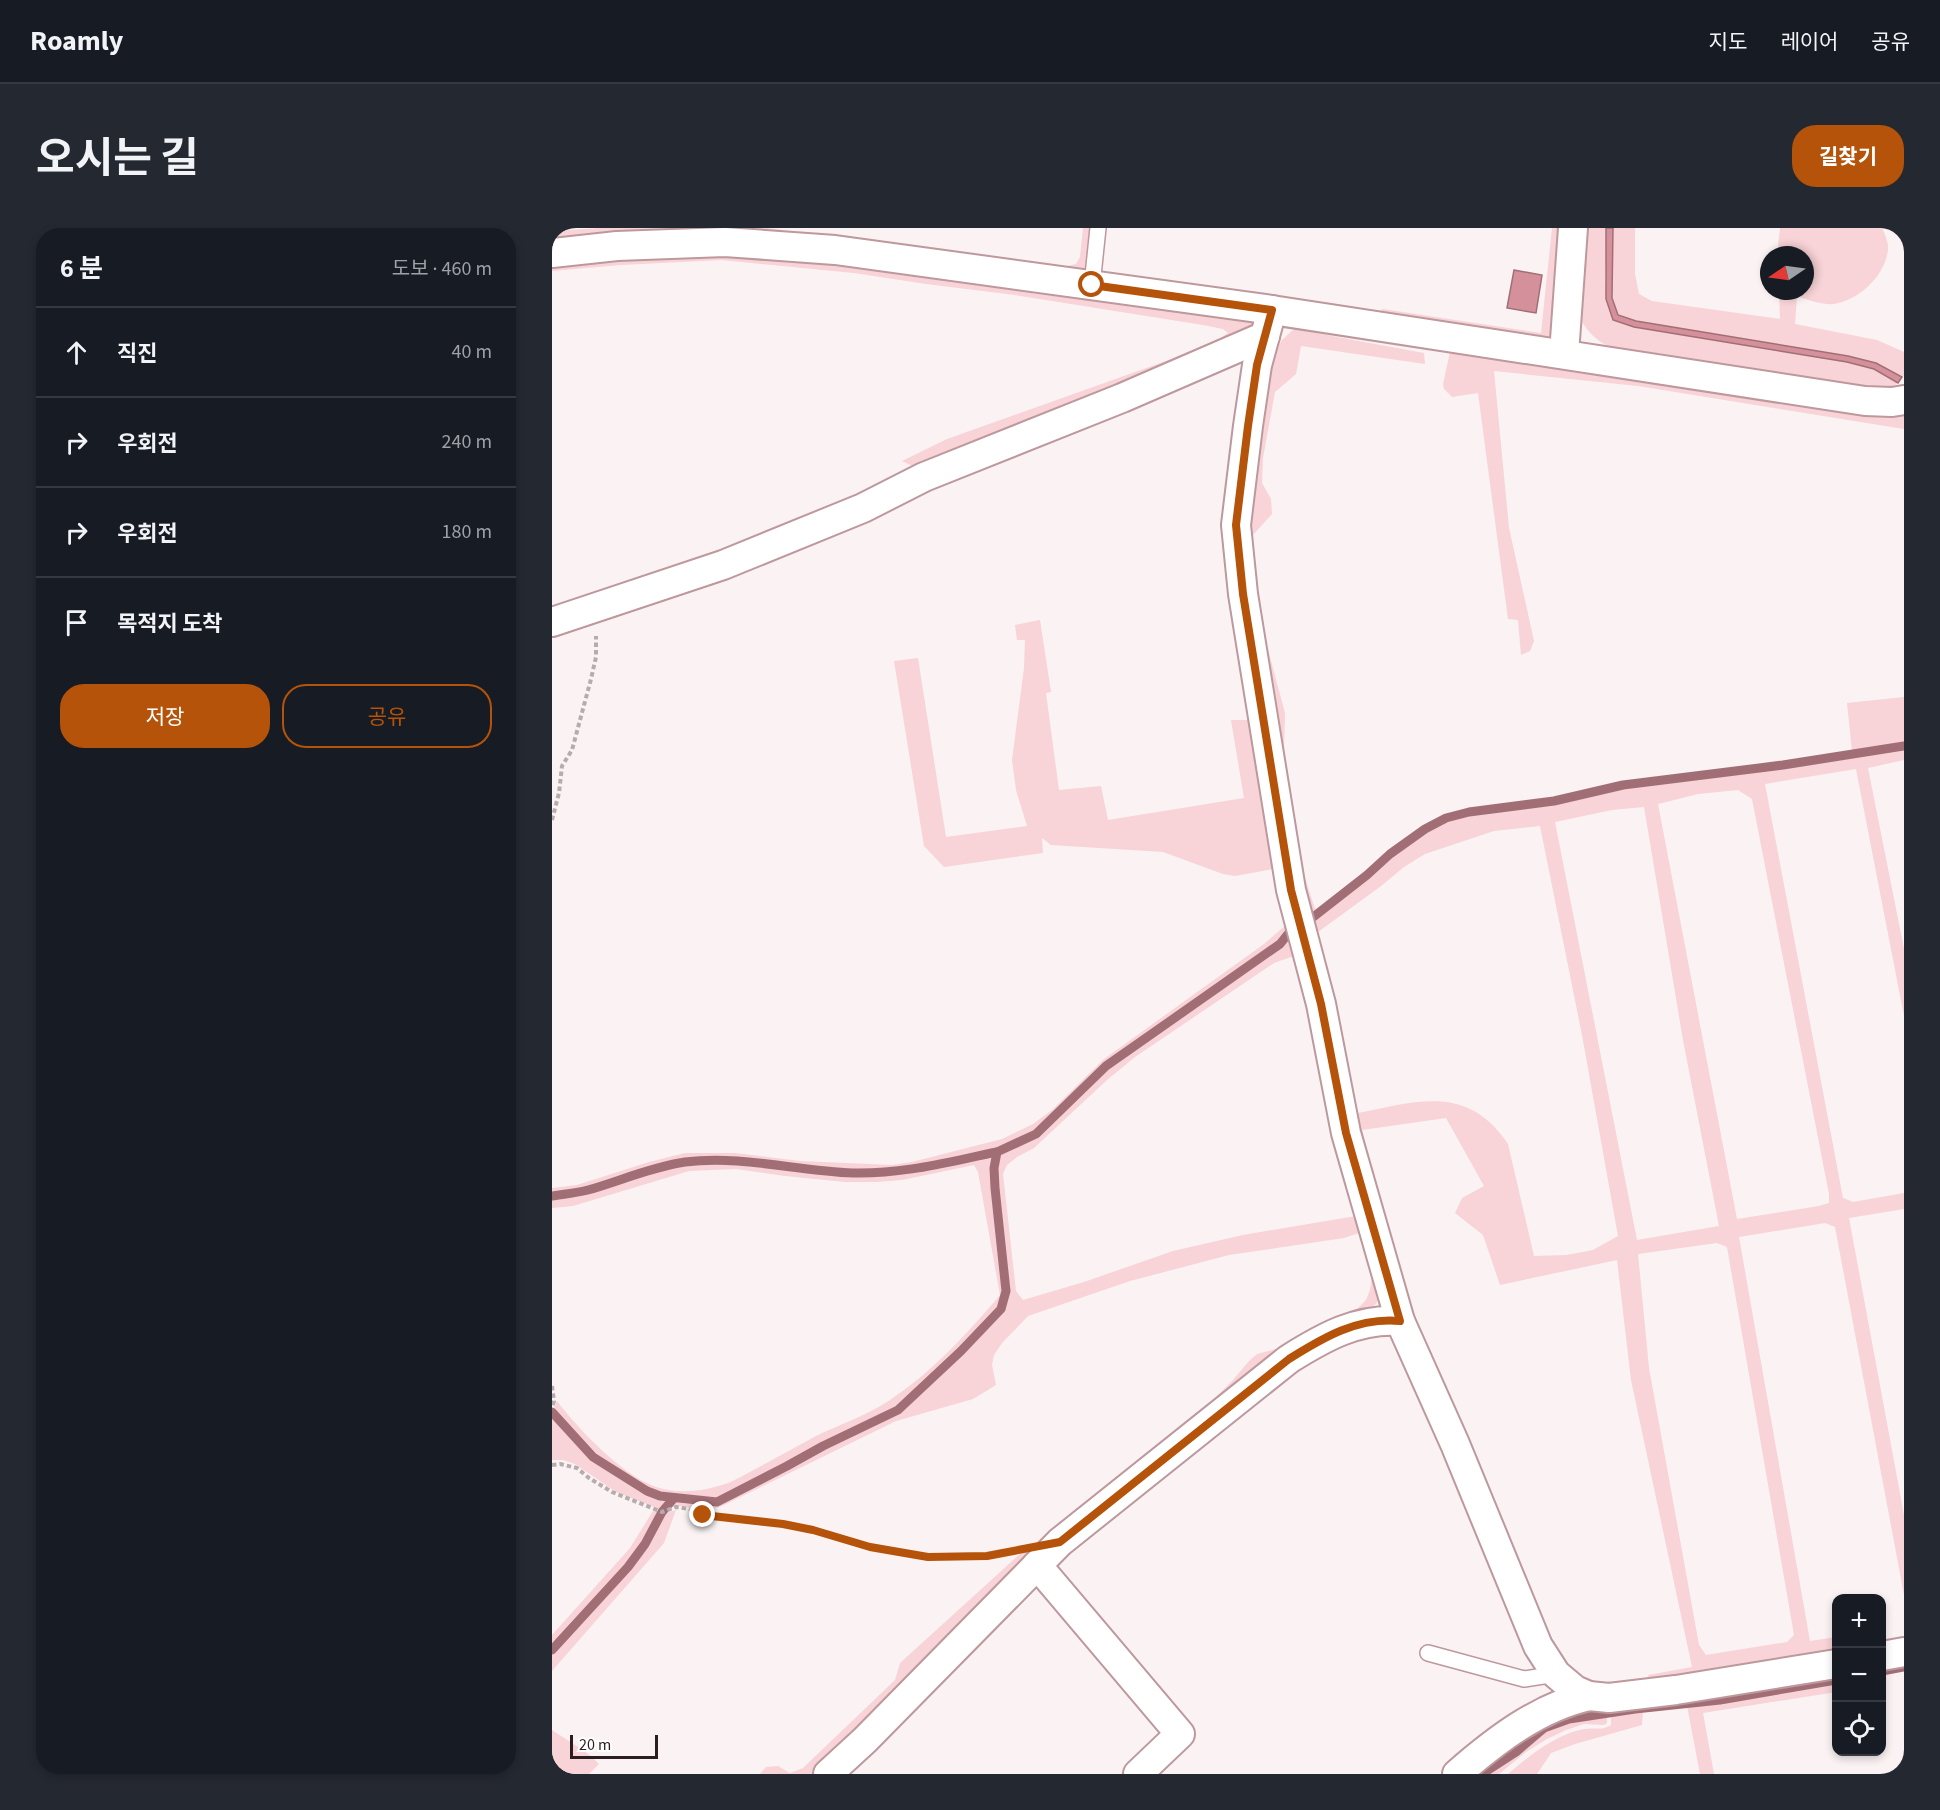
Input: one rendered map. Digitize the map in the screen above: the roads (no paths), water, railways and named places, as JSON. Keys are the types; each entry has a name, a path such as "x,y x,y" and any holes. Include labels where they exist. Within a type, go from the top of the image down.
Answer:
{"street":[{"path":"1564,354 1574,228"},
{"path":"552,253 617,246 725,242 835,250 1092,285 1269,323 1564,354 1865,401 1904,400"},
{"path":"552,622 723,565 863,508 924,477 1122,398 1269,323"},
{"path":"1269,323 1257,365 1236,525 1243,594 1291,890 1321,1004 1346,1133 1400,1321 1455,1444 1538,1646 1556,1674 1575,1690 1609,1698 1676,1690 1832,1665"},
{"path":"828,1774 864,1740 1025,1558 1060,1542 1289,1359 1328,1335 1358,1324 1383,1320 1400,1321"},
{"path":"1025,1558 1180,1734 1138,1774"},
{"path":"1886,1655 1904,1652"},
{"path":"1457,1774 1528,1719 1568,1701 1589,1695"}],"lane":[{"path":"1092,285 1098,228"},
{"path":"1428,1653 1524,1679 1556,1674"}],"waterway":[{"path":"1312,918 1390,854 1425,829 1446,818 1469,812 1554,801 1623,785 1783,765 1904,746"},
{"path":"552,1412 593,1457 647,1491 660,1496 717,1502 823,1446 898,1410 961,1351 1001,1309 1006,1291 995,1188 994,1168 997,1152 1036,1134 1106,1066 1280,944 1292,929"},
{"path":"552,1196 588,1190 685,1162 727,1160 832,1172 872,1173 926,1167 997,1152"},
{"path":"552,1650 628,1567 645,1544 662,1512 674,1498"},
{"path":"1886,1670 1904,1667"},
{"path":"1482,1774 1516,1752 1544,1728 1569,1719 1720,1700 1832,1681"}]}
